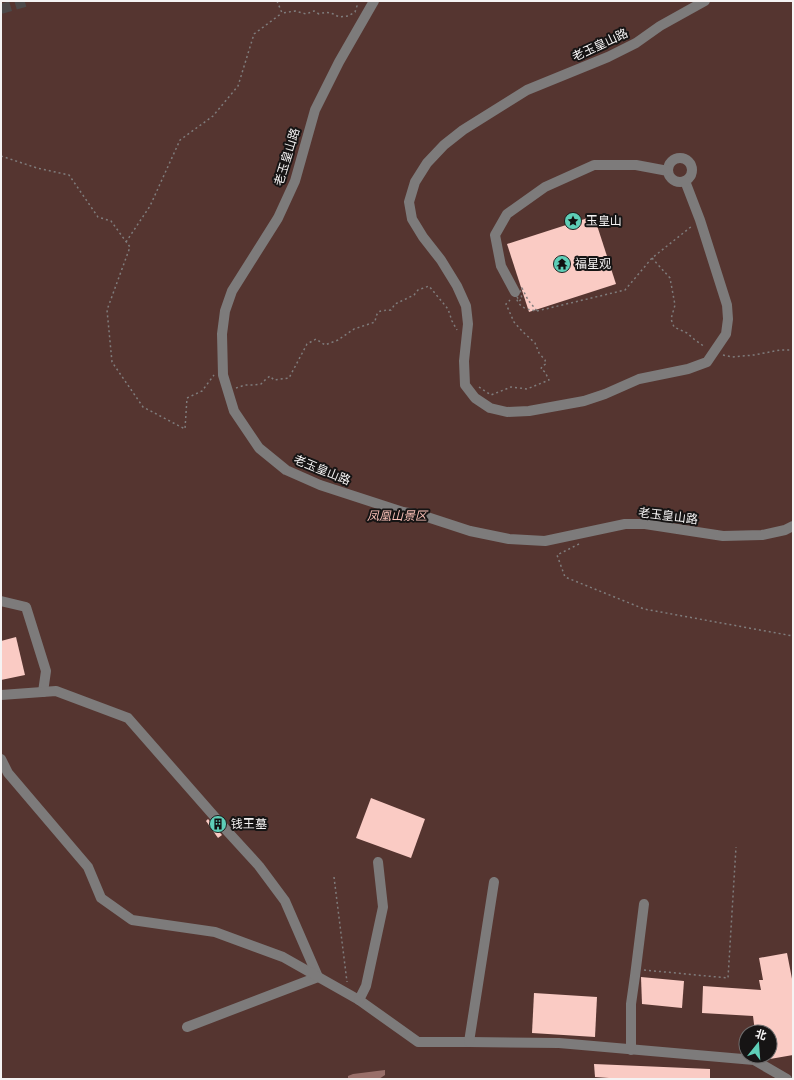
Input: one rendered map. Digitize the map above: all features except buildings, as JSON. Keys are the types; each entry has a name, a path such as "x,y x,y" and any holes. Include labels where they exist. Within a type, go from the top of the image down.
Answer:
{"street":[{"name":"老玉皇山路","path":"685,181 700,220 727,305 728,319 726,334 716,351 707,362 688,369 639,379 605,394 584,401 529,411 507,412 490,408 475,398 465,385 464,361 468,324 466,306 457,286 445,266 423,237 412,219 408,202 415,182 427,163 444,144 463,130 527,90 608,57 636,43 660,26 705,1"},
{"name":"老玉皇山路","path":"373,4 339,62 315,110 295,181 278,218 232,291 225,311 222,334 223,375 234,411 259,448 286,470 320,486 384,507 421,515 470,531 509,539 545,540 625,524 658,525 678,530 723,536 762,535 785,530 793,526"},
{"path":"677,158 688,161 692,168 691,176 685,181 681,182 671,178 668,171 673,160 677,158"},
{"path":"515,292 501,266 495,235 507,214 545,187 594,165 636,165 668,171"},
{"path":"1,601 26,607 46,671 43,692"},
{"path":"1,695 56,691 128,718 228,832 260,866 285,901 318,977"},
{"path":"1,758 8,773 88,867 101,898 132,920 215,932 283,957 359,1000 418,1042 559,1043 754,1060 787,1079"},
{"path":"359,1000 366,986 383,907 378,862"},
{"path":"469,1042 494,882"},
{"path":"631,1050 631,1004 644,904"},
{"path":"187,1027 318,977"}],"path":[{"path":"277,1 282,13"},
{"path":"126,242 150,206 180,140 213,116 238,86 254,34 282,13 295,11 306,14 314,11 319,14 326,12 332,13 339,18 348,16 355,12 357,6 373,4"},
{"path":"515,292 516,300 521,306 528,310 537,311 625,290 652,258 700,220"},
{"path":"652,258 670,278 675,305 671,320 674,327 687,333 704,346 721,355 754,355 780,350 793,350"},
{"path":"515,292 519,301 521,301 520,289 522,288 528,300 537,311"},
{"path":"477,383 480,387 492,394 511,387 527,389 549,380 542,369 542,366 546,364 545,360 539,353 535,343 514,322 506,304 515,292"},
{"path":"581,543 557,555 565,577 644,609 793,636"},
{"path":"636,969 728,978 736,847"},
{"path":"334,877 348,994"}],"green space":[{"name":"凤凰山景区","path":"1,1 793,1 793,1079 1,1079"}],"shaded area":[{"path":"385,1070 385,1075 379,1079 348,1079 348,1076 353,1074"}],"tunnel":[{"path":"1,9 28,1"}],"place":[{"name":"玉皇山","path":"573,221"},
{"name":"福星观","path":"562,264"},
{"name":"钱王墓","path":"218,824"}]}
